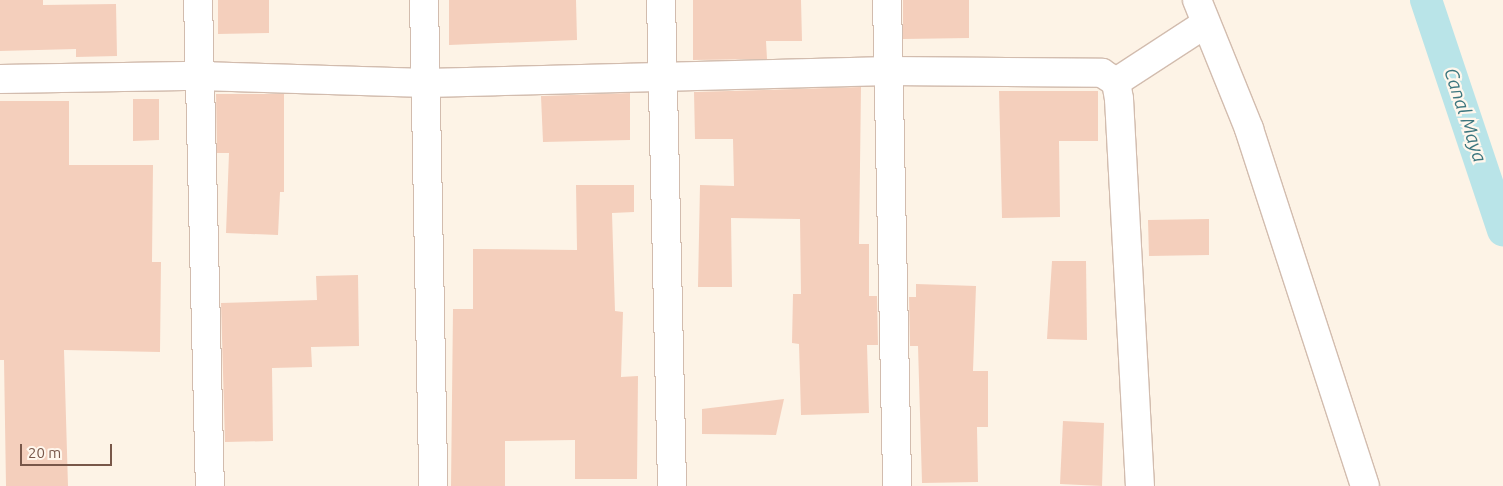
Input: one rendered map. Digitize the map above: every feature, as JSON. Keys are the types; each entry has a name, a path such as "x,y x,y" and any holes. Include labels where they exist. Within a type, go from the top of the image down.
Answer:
{"street":[{"path":"198,0 210,486"},
{"path":"424,0 434,486"},
{"path":"661,0 672,486"},
{"path":"887,0 890,71 897,486"},
{"path":"1116,82 1201,12 1249,129 1365,486"},
{"path":"0,79 200,76 426,83 890,71 1102,73 1116,82"},
{"path":"1116,82 1140,486"}],"building":[{"path":"0,0 43,0 43,5 116,4 117,56 76,57 76,49 0,51"},
{"path":"218,0 269,0 269,33 218,34"},
{"path":"449,0 576,0 577,40 449,45"},
{"path":"693,0 801,0 802,41 766,41 767,59 693,60"},
{"path":"903,0 969,0 969,38 903,39"},
{"path":"861,87 859,244 869,244 869,296 877,296 878,345 867,345 869,413 801,415 799,344 792,343 793,294 801,294 800,219 731,218 732,287 698,287 700,185 734,186 733,139 695,139 694,92"},
{"path":"999,91 1098,91 1098,141 1059,141 1060,217 1002,218"},
{"path":"630,93 630,140 543,142 541,96"},
{"path":"216,94 284,94 284,192 280,192 278,235 226,233 229,153 217,153"},
{"path":"133,99 159,99 159,140 133,141"},
{"path":"0,101 69,101 69,165 153,165 152,262 161,262 160,352 64,350 68,486 6,486 4,360 0,360"},
{"path":"576,185 634,185 634,212 612,213 615,311 623,312 621,377 638,376 637,479 575,479 575,440 505,441 505,486 451,486 453,309 473,309 473,249 577,250"},
{"path":"1209,219 1209,255 1149,256 1148,220"},
{"path":"1052,261 1086,261 1087,340 1047,339"},
{"path":"358,275 359,346 311,347 312,367 272,368 273,441 225,442 221,303 317,300 316,276"},
{"path":"916,284 976,286 973,371 988,371 988,427 977,427 978,482 922,483 918,346 910,346 909,297 916,297"},
{"path":"784,399 776,435 702,434 702,409"},
{"path":"1063,421 1104,423 1102,486 1060,484"}],"waterway":[{"name":"Canal Maya","path":"1426,0 1503,230"}]}
